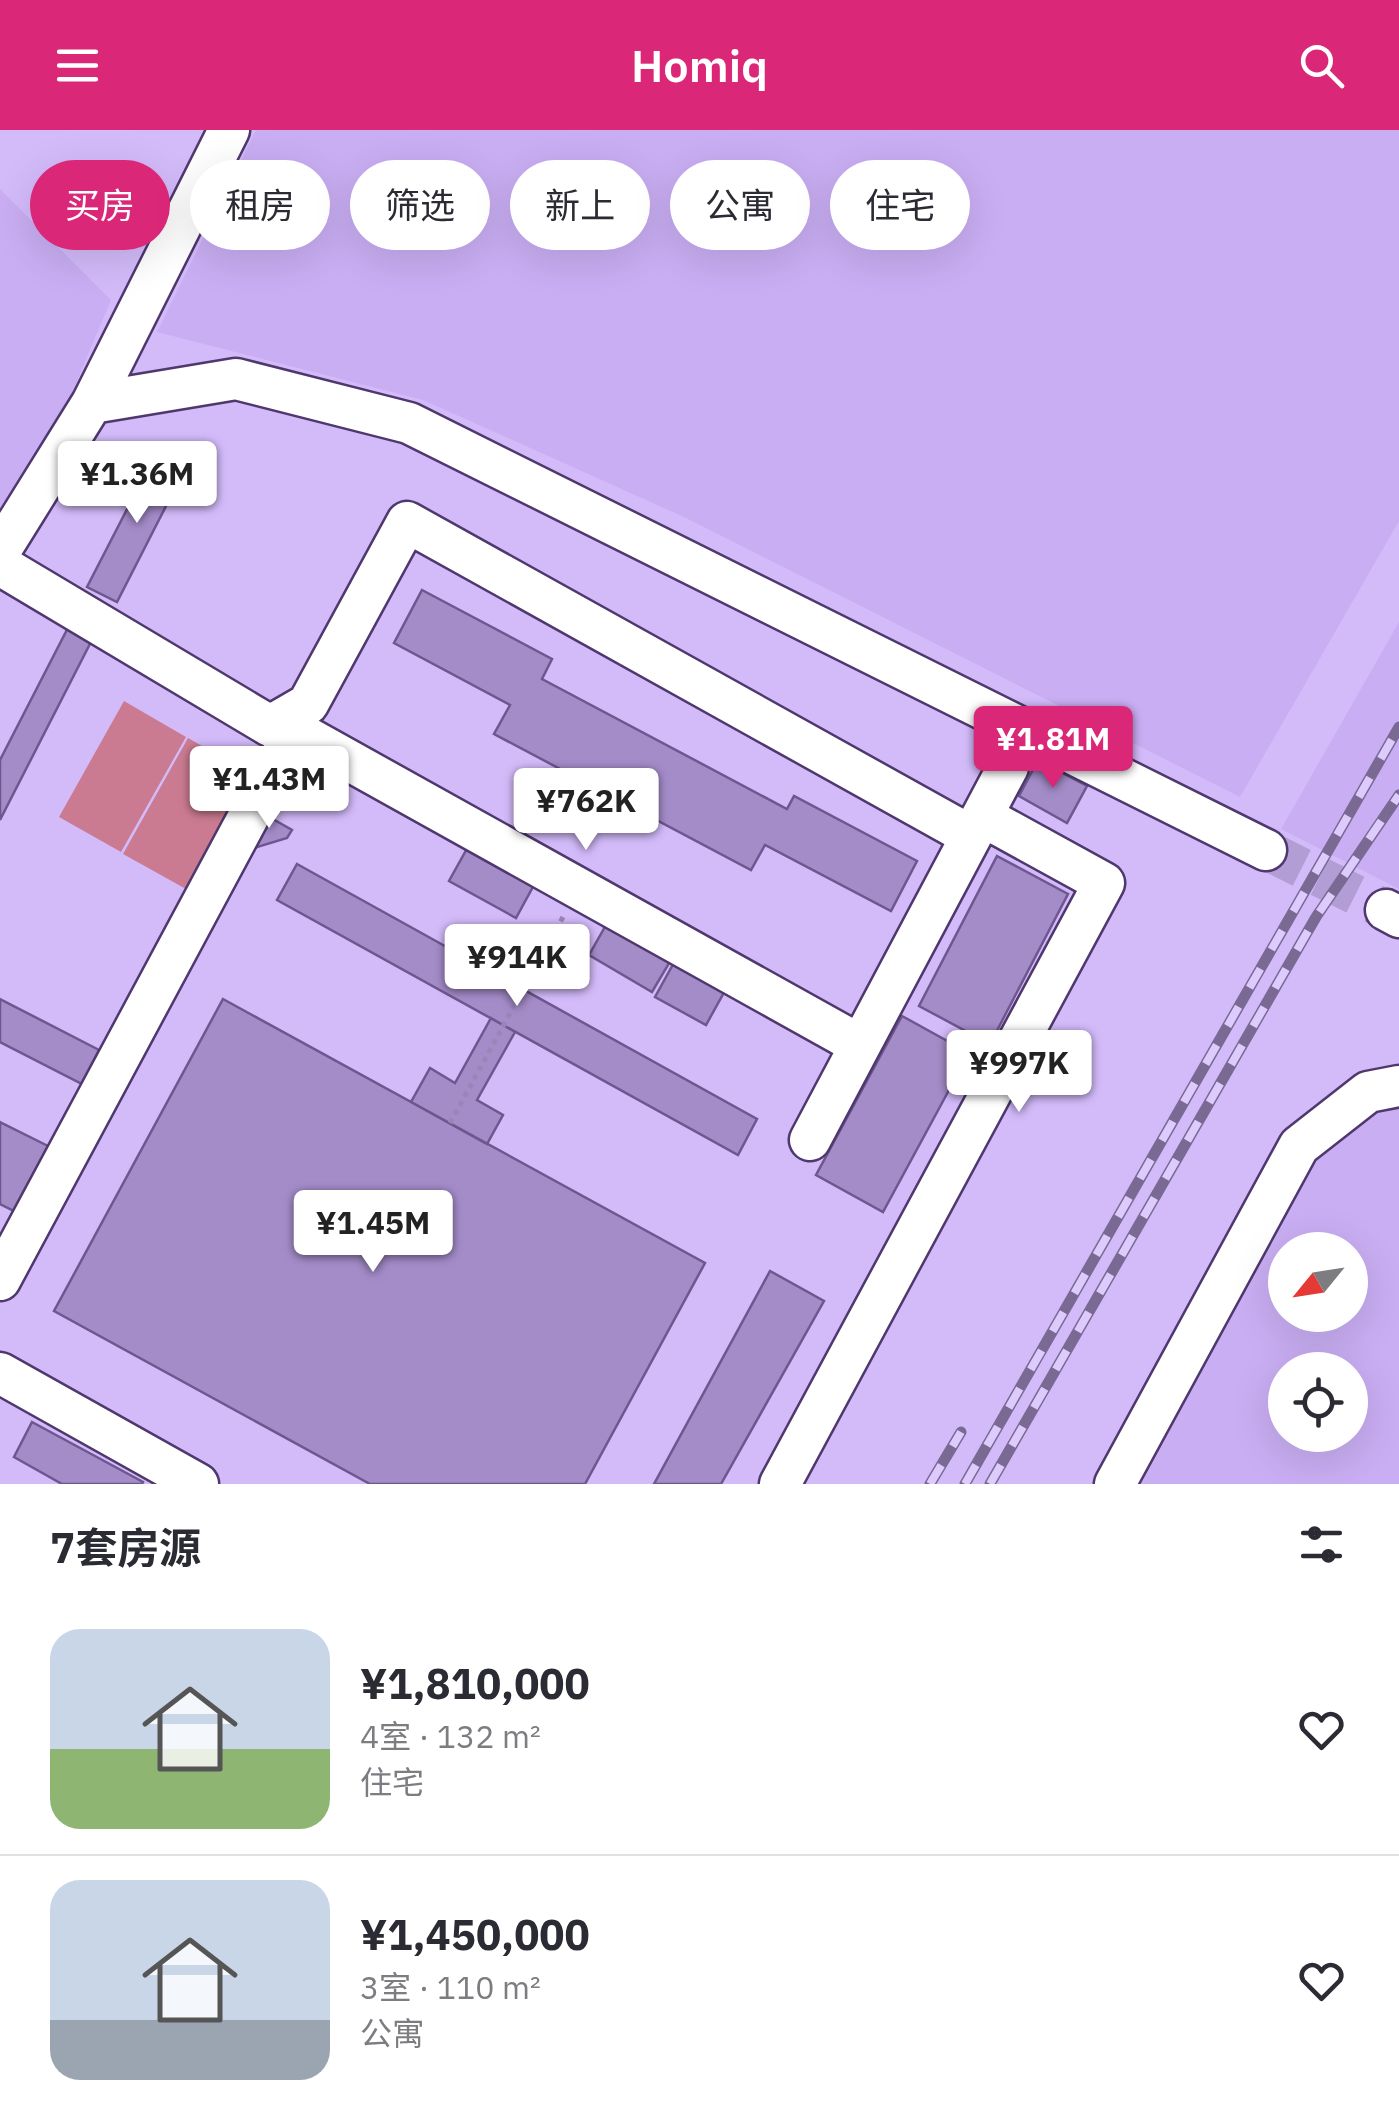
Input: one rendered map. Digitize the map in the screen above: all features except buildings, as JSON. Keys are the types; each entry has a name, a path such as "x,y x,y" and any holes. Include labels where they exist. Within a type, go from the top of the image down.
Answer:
{"street":[{"path":"0,551 92,404 229,130"},
{"path":"92,404 236,379 409,423 1266,850"},
{"path":"0,1280 286,726 308,704 407,522 976,826 1104,883 780,1484"},
{"path":"0,565 270,726 286,726 860,1046"},
{"path":"810,1140 1008,767"},
{"path":"1116,1484 1299,1146 1368,1092 1399,1086"},
{"path":"0,1373 198,1484"}],"path":[{"path":"450,1123 579,888"}],"shaded area":[{"path":"256,130 1399,130 1399,521 1240,797 684,517 423,400 157,332 197,250 330,250 330,160 241,160"},
{"path":"0,189 30,219 30,250 61,250 111,300 69,400 0,512"},
{"path":"1399,622 1399,889 1281,829"},
{"path":"124,701 186,737 121,852 59,817"},
{"path":"188,738 251,774 186,889 123,854"},
{"path":"1399,1102 1399,1484 1140,1484 1268,1250 1268,1332 1368,1332 1368,1232 1278,1232 1323,1150 1386,1104"}],"tunnel":[{"path":"1266,850 1386,910"}],"railway":[{"path":"965,1484 1399,727"},
{"path":"990,1484 1316,917 1399,795"},
{"path":"930,1484 961,1432"}]}
